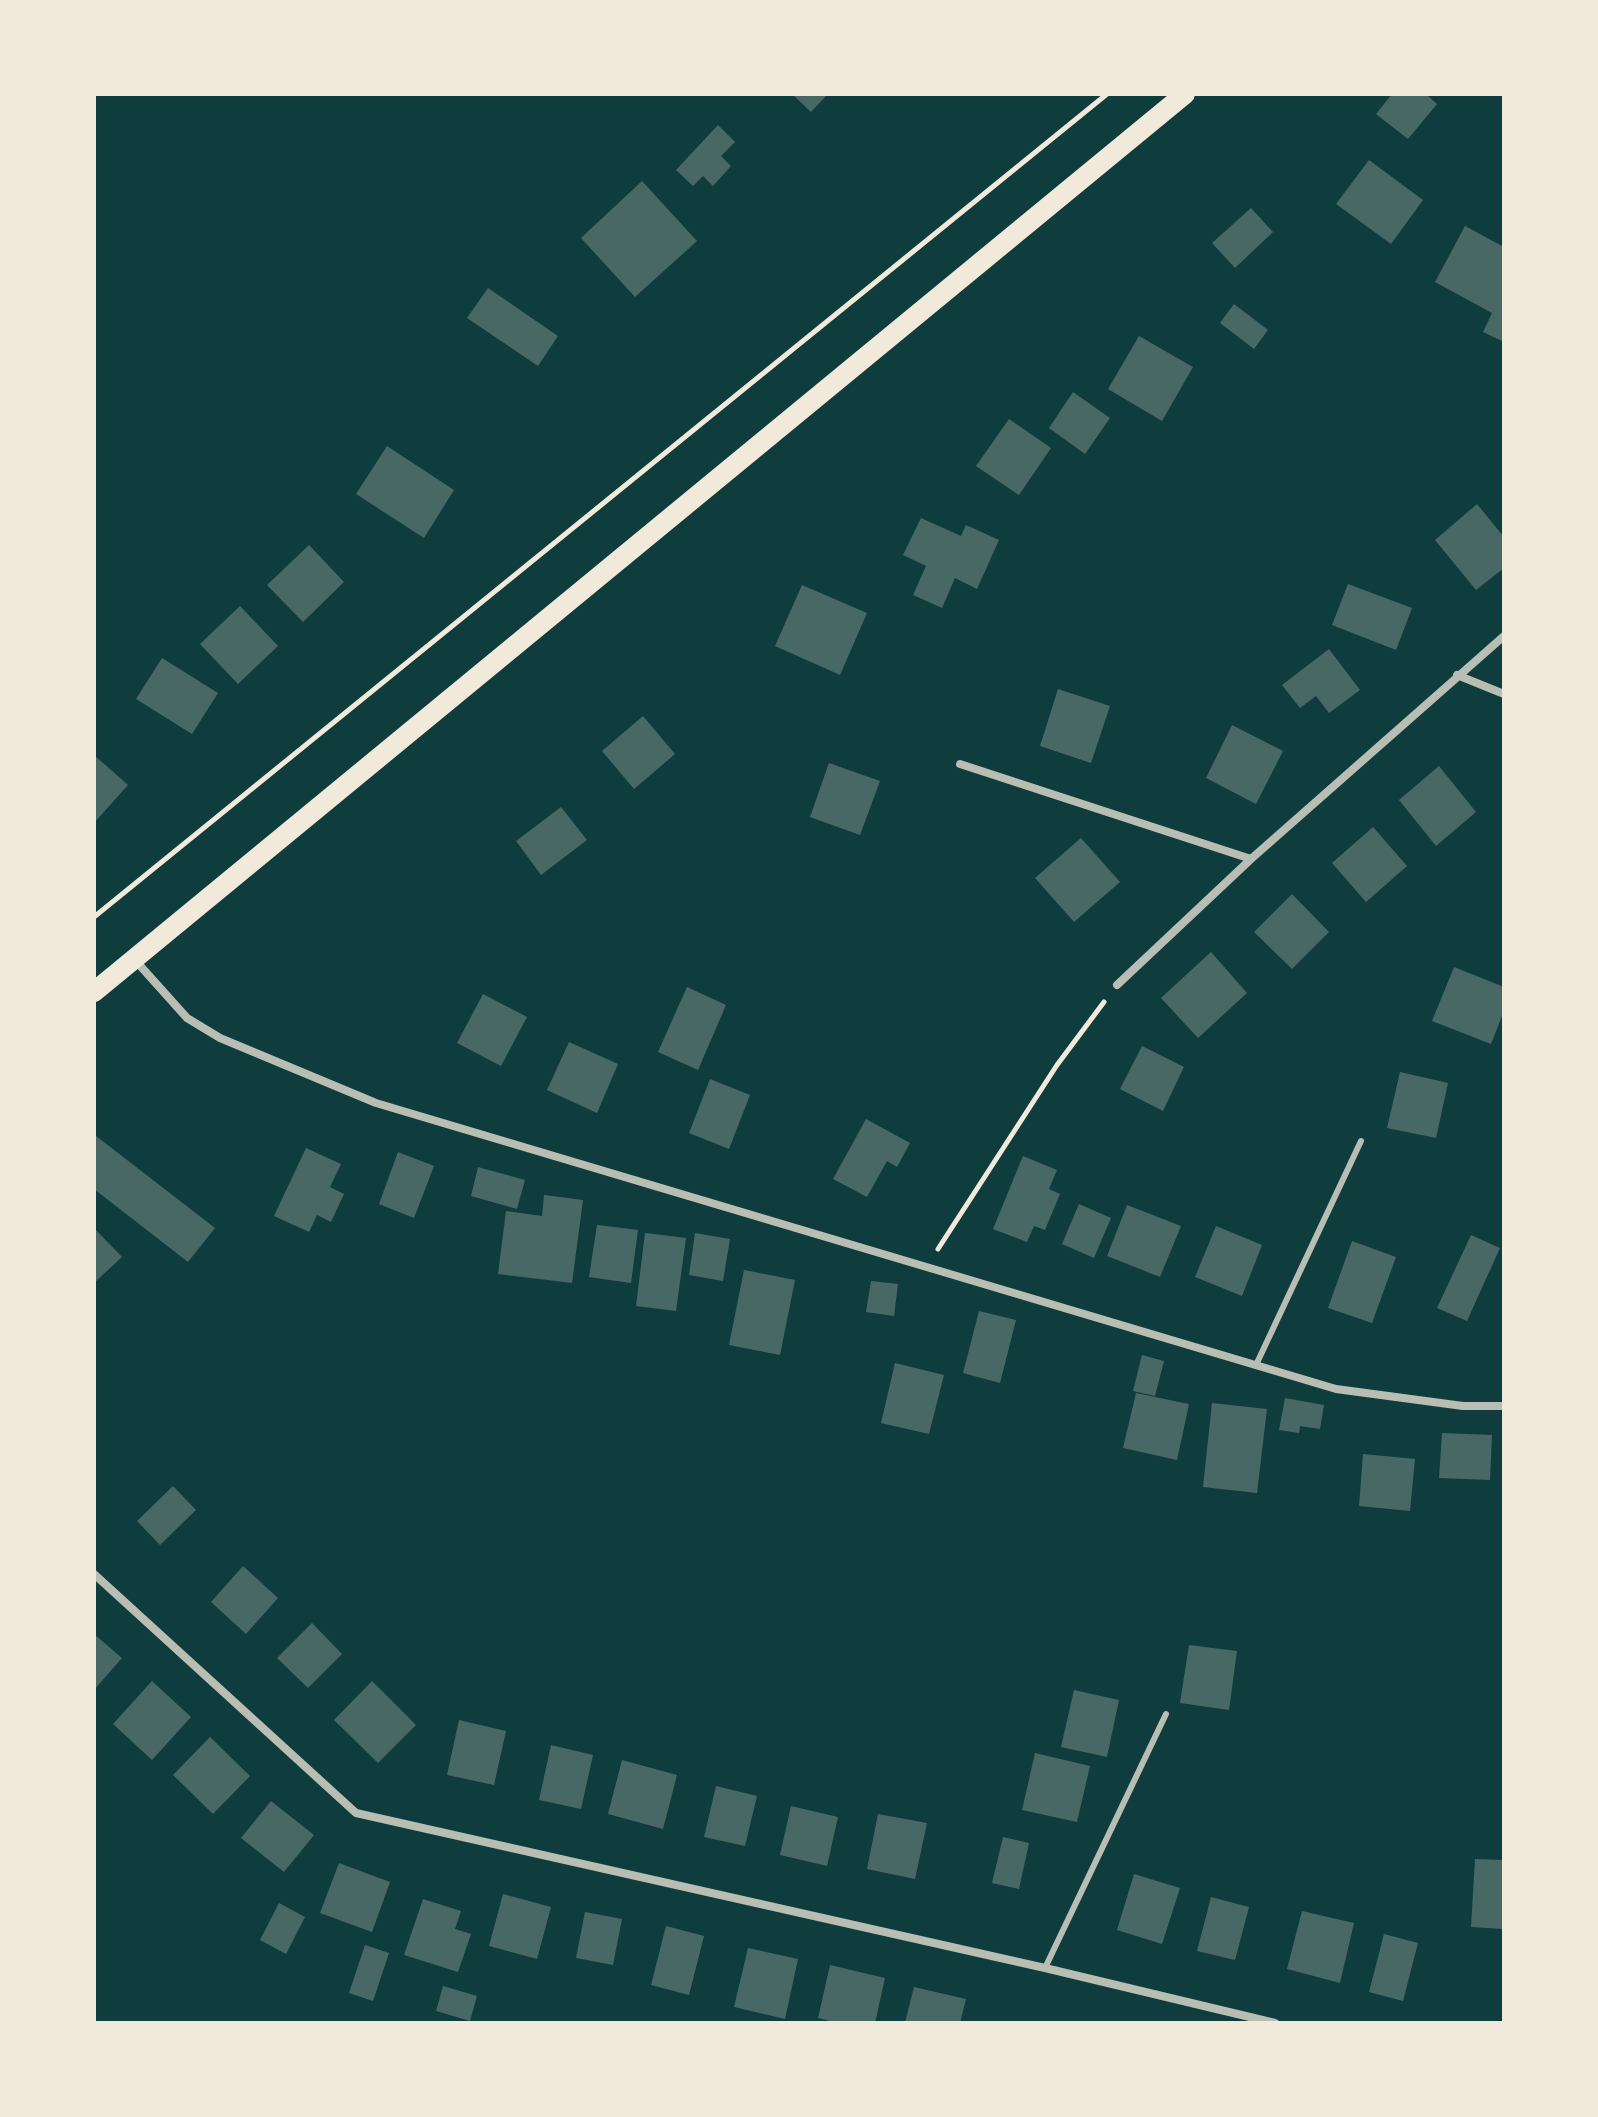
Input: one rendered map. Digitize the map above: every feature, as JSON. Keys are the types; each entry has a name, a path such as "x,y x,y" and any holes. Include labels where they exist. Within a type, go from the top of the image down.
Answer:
{"main road":[{"path":"94,992 1185,94"}],"street":[{"path":"1117,985 1251,859 1504,636"},
{"path":"1457,675 1504,694"},
{"path":"960,764 1251,859"},
{"path":"134,960 187,1018 220,1038 376,1103 1336,1389 1463,1406 1504,1406"},
{"path":"94,1574 356,1813 1275,2023"}],"lane":[{"path":"1256,1365 1361,1141"},
{"path":"1045,1968 1166,1714"}],"path":[{"path":"94,917 1107,94"},
{"path":"925,1266 954,1227 1057,1065 1117,985"}],"building":[{"path":"792,94 828,94 811,112"},
{"path":"1392,94 1426,94 1437,104 1408,139 1376,114"},
{"path":"718,125 735,142 721,156 731,166 713,186 703,176 693,186 676,170"},
{"path":"1369,160 1423,200 1391,244 1336,204"},
{"path":"642,181 697,241 635,297 581,238"},
{"path":"1251,208 1273,232 1235,268 1212,243"},
{"path":"1465,226 1504,247 1504,342 1483,332 1492,313 1435,282"},
{"path":"488,288 558,336 538,366 467,318"},
{"path":"1234,304 1268,330 1254,349 1220,323"},
{"path":"1139,336 1193,367 1162,421 1108,389"},
{"path":"1073,392 1110,418 1085,454 1049,428"},
{"path":"1009,419 1051,448 1019,495 976,466"},
{"path":"387,446 454,490 424,538 356,494"},
{"path":"1477,504 1504,537 1504,568 1476,590 1435,540"},
{"path":"921,518 961,536 966,525 999,540 977,589 955,578 942,608 913,595 926,566 903,555"},
{"path":"309,545 344,582 303,622 267,585"},
{"path":"1348,584 1412,608 1396,650 1332,625"},
{"path":"802,585 867,613 840,675 775,646"},
{"path":"240,606 278,646 238,684 200,644"},
{"path":"1329,649 1360,690 1329,713 1316,696 1300,708 1282,685"},
{"path":"162,658 218,693 192,734 136,699"},
{"path":"1058,689 1110,706 1091,763 1040,746"},
{"path":"643,716 675,754 634,789 602,751"},
{"path":"1232,725 1283,751 1256,804 1206,778"},
{"path":"94,755 128,785 94,823"},
{"path":"829,763 880,781 860,835 810,817"},
{"path":"1439,766 1476,812 1436,846 1399,800"},
{"path":"561,807 587,840 541,875 516,841"},
{"path":"1373,827 1407,866 1366,902 1332,863"},
{"path":"1081,838 1120,882 1074,922 1035,878"},
{"path":"1292,894 1329,932 1292,969 1254,932"},
{"path":"1211,952 1247,993 1198,1038 1161,998"},
{"path":"1454,967 1504,987 1504,1011 1491,1044 1432,1021"},
{"path":"687,987 726,1005 698,1070 658,1052"},
{"path":"483,994 527,1017 501,1066 457,1043"},
{"path":"569,1042 618,1064 597,1113 547,1090"},
{"path":"1142,1046 1184,1067 1163,1111 1120,1089"},
{"path":"1400,1072 1448,1083 1436,1138 1387,1128"},
{"path":"710,1079 750,1095 729,1149 689,1133"},
{"path":"866,1119 910,1143 897,1167 887,1161 867,1197 833,1179"},
{"path":"96,1136 215,1228 188,1262 94,1189"},
{"path":"306,1148 341,1164 330,1187 344,1194 331,1222 317,1215 309,1232 274,1216"},
{"path":"398,1152 434,1166 414,1218 379,1204"},
{"path":"1023,1156 1057,1170 1049,1189 1060,1194 1045,1230 1034,1226 1027,1242 993,1229"},
{"path":"478,1167 525,1180 517,1209 471,1196"},
{"path":"544,1195 583,1200 572,1283 498,1274 506,1211 542,1216"},
{"path":"1079,1204 1111,1218 1094,1258 1062,1244"},
{"path":"1127,1205 1181,1226 1160,1277 1107,1256"},
{"path":"597,1225 638,1230 631,1283 589,1277"},
{"path":"1216,1226 1262,1245 1242,1296 1195,1277"},
{"path":"94,1228 122,1257 94,1283"},
{"path":"645,1233 686,1238 676,1311 636,1306"},
{"path":"695,1233 730,1239 723,1281 689,1275"},
{"path":"1471,1235 1500,1248 1467,1321 1437,1308"},
{"path":"1352,1241 1396,1257 1372,1323 1328,1308"},
{"path":"744,1270 795,1280 780,1355 729,1345"},
{"path":"871,1281 898,1284 894,1316 866,1312"},
{"path":"979,1311 1016,1320 1000,1383 963,1373"},
{"path":"1142,1355 1164,1361 1155,1396 1133,1391"},
{"path":"895,1363 944,1375 929,1434 881,1423"},
{"path":"1136,1393 1189,1404 1177,1460 1123,1448"},
{"path":"1285,1398 1324,1405 1320,1429 1300,1426 1299,1433 1279,1430"},
{"path":"1212,1403 1267,1409 1257,1493 1203,1487"},
{"path":"1442,1433 1492,1435 1490,1480 1439,1478"},
{"path":"1363,1454 1415,1459 1410,1511 1359,1506"},
{"path":"173,1486 196,1510 160,1545 137,1521"},
{"path":"243,1566 278,1598 246,1634 211,1602"},
{"path":"312,1623 342,1654 308,1688 277,1658"},
{"path":"94,1634 122,1658 94,1690"},
{"path":"1189,1645 1237,1651 1229,1710 1180,1703"},
{"path":"152,1681 191,1717 152,1760 113,1724"},
{"path":"372,1681 416,1725 378,1763 334,1720"},
{"path":"1074,1690 1119,1700 1107,1757 1061,1747"},
{"path":"459,1720 506,1731 494,1785 447,1775"},
{"path":"210,1737 250,1776 213,1814 173,1775"},
{"path":"551,1745 593,1755 581,1809 539,1800"},
{"path":"1035,1753 1090,1766 1077,1822 1022,1810"},
{"path":"622,1760 677,1775 663,1829 608,1814"},
{"path":"716,1786 757,1796 745,1846 704,1837"},
{"path":"271,1801 314,1835 284,1872 241,1838"},
{"path":"791,1806 838,1817 827,1866 780,1855"},
{"path":"878,1814 927,1823 915,1879 867,1869"},
{"path":"1003,1837 1029,1843 1019,1889 992,1883"},
{"path":"1475,1859 1504,1860 1504,1929 1471,1927"},
{"path":"339,1863 390,1882 372,1932 320,1913"},
{"path":"1134,1874 1180,1888 1162,1944 1117,1930"},
{"path":"503,1894 551,1907 537,1959 489,1946"},
{"path":"1211,1897 1249,1907 1235,1960 1197,1951"},
{"path":"423,1899 461,1911 455,1929 471,1934 458,1972 404,1955"},
{"path":"279,1903 305,1917 286,1954 260,1940"},
{"path":"1302,1911 1354,1923 1340,1983 1287,1969"},
{"path":"585,1912 622,1919 613,1965 576,1958"},
{"path":"666,1926 704,1936 689,1995 651,1985"},
{"path":"1384,1934 1418,1943 1403,2001 1369,1992"},
{"path":"365,1945 389,1953 373,2001 349,1993"},
{"path":"748,1948 798,1959 785,2019 734,2007"},
{"path":"830,1965 885,1978 875,2023 838,2023 818,2018"},
{"path":"443,1986 477,1996 470,2021 436,2011"},
{"path":"914,1987 966,1999 960,2023 905,2023"}]}
